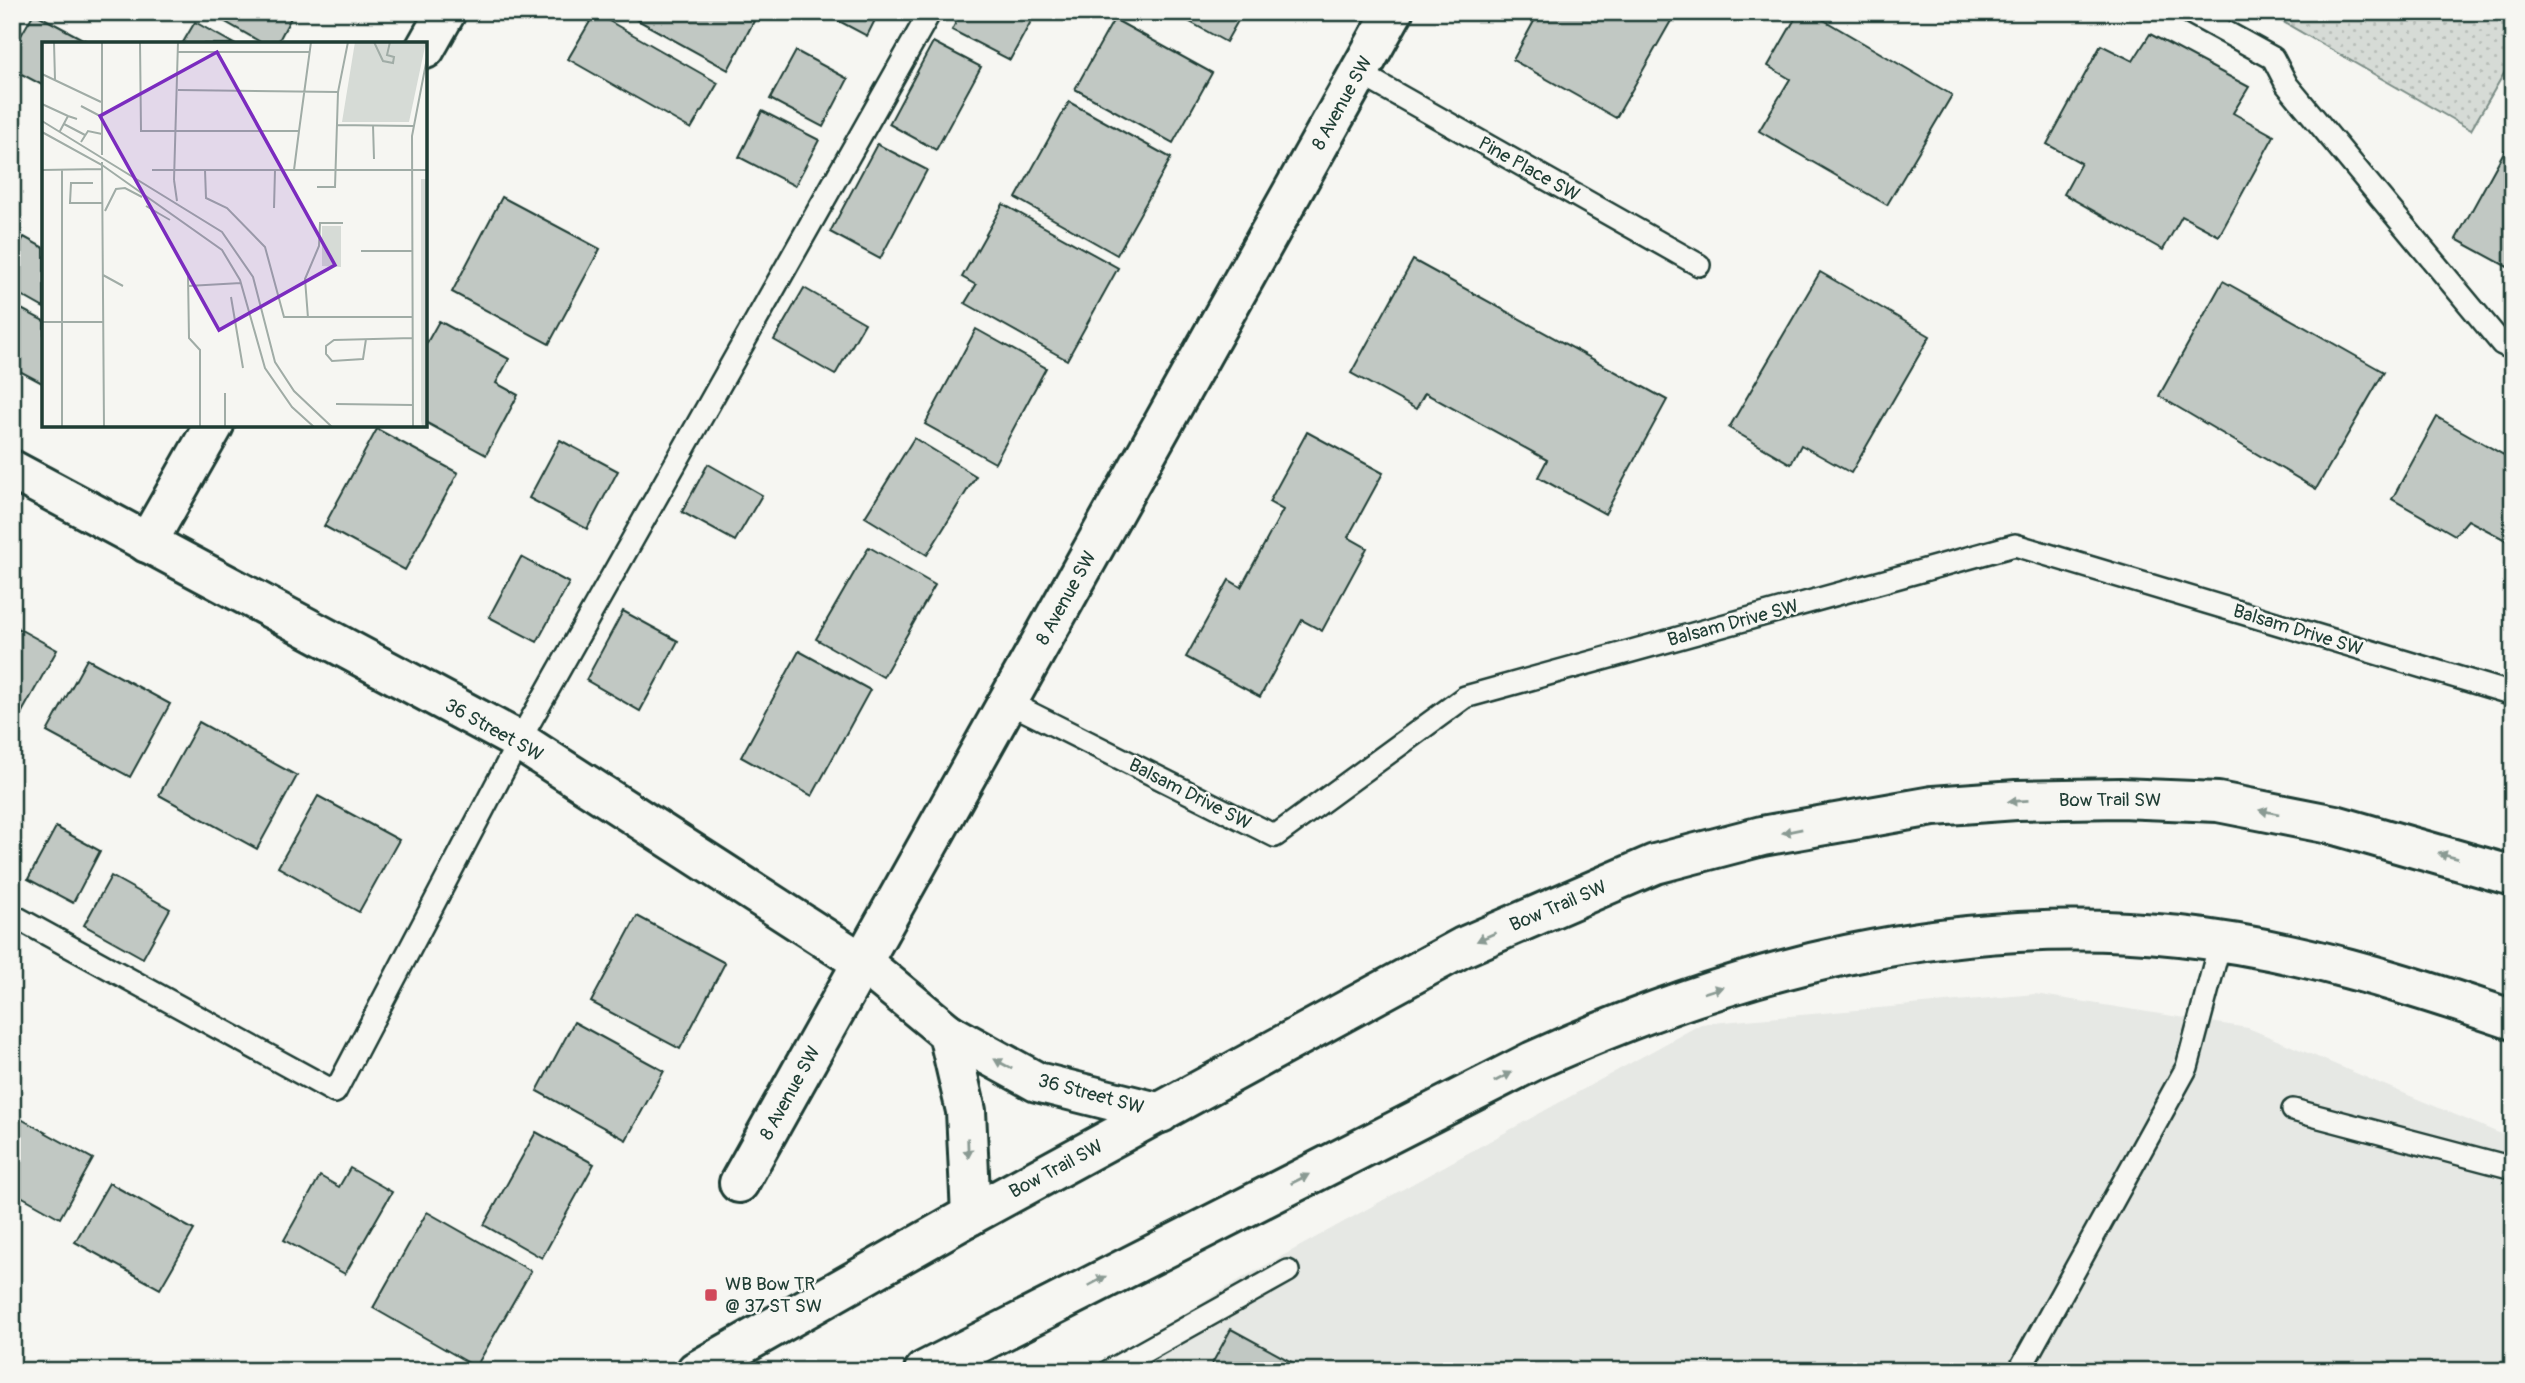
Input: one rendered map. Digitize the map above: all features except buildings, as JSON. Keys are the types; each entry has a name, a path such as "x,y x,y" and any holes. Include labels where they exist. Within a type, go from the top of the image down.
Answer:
{"main road":[{"path":"427,45 446,12"},
{"name":"8 Avenue SW","path":"739,1183 1393,12"},
{"path":"147,543 213,427"},
{"name":"36 Street SW","path":"12,470 519,741 863,964 948,1033 1037,1082 1161,1113"},
{"name":"Bow Trail SW","path":"696,1371 971,1215 1463,947 1656,864 1762,836 1933,806 2017,800 2120,798 2218,802 2336,825 2513,876"},
{"path":"924,1371 1533,1061 1618,1022 1714,989 1822,958 1928,938 2099,931 2181,936 2299,957 2438,994 2513,1020"},
{"path":"948,1033 966,1111 971,1215"},
{"path":"987,1371 1037,1314"}],"lane":[{"path":"12,915 335,1092 519,741 930,12"},
{"path":"2189,12 2273,58 2287,85 2502,344 2513,349"},
{"name":"Pine Place SW","path":"1359,73 1699,265"},
{"name":"Balsam Drive SW","path":"1008,702 1275,836 1465,697 2015,545 2513,694"},
{"path":"2019,1371 2186,1067 2220,943"},
{"path":"2294,1110 2513,1168"},
{"path":"1108,1371 1288,1271"}],"shaded area":[{"path":"2266,12 2513,12 2513,58 2471,130"},
{"path":"2035,994 2248,1028 2513,1139 2513,1371 1091,1371 1241,1279 1701,1024"}],"place":[{"name":"WB Bow TR @ 37 ST SW","path":"711,1295"}]}
